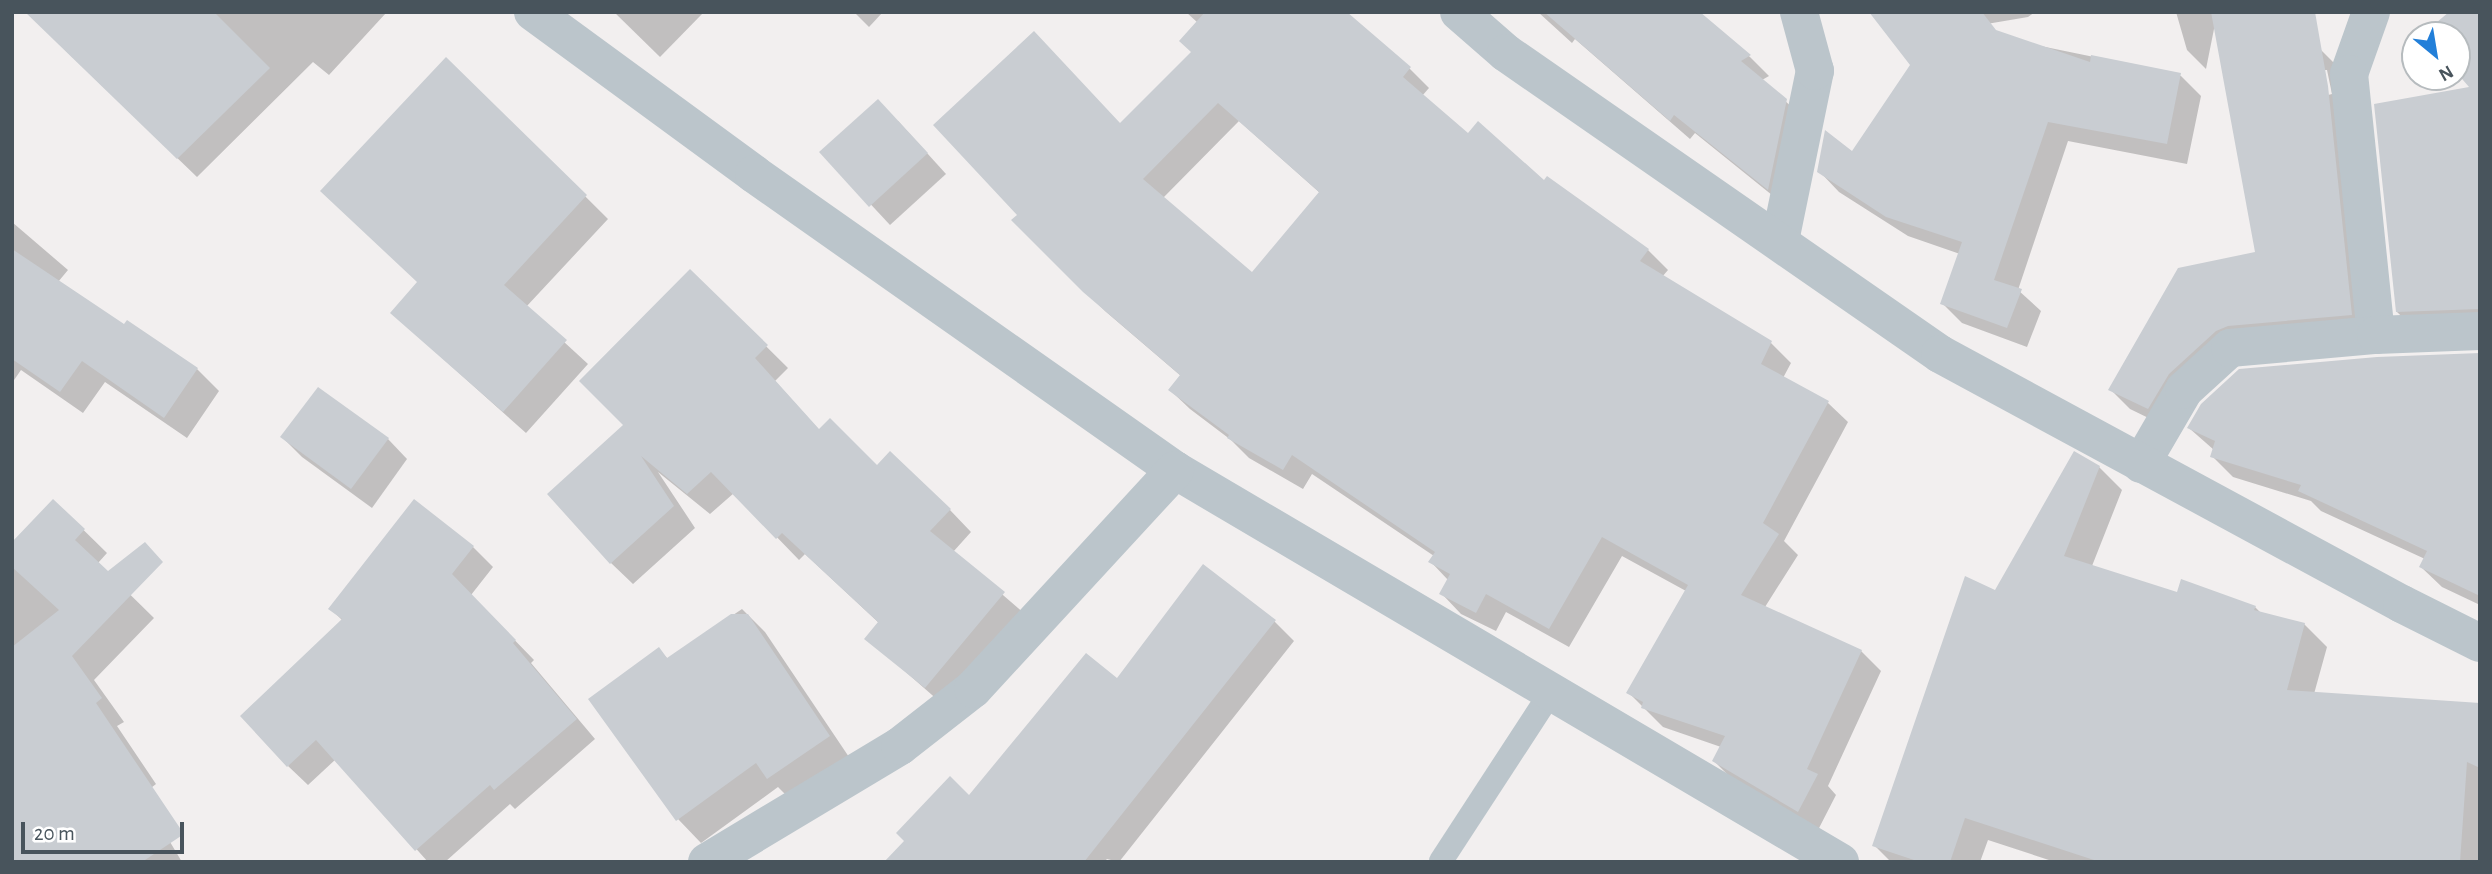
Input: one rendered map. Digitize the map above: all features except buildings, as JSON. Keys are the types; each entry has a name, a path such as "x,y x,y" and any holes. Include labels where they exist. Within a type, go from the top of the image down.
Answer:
{"street":[{"path":"533,12 754,174 1175,470 1840,862"},
{"path":"1460,12 1506,53 1940,354 2141,464 2480,643"},
{"path":"1780,241 1815,71 1799,12"},
{"path":"2371,12 2349,74 2376,335"},
{"path":"2141,464 2183,390 2230,348 2376,335 2480,331"},
{"path":"707,862 901,746 974,690 1175,470"}],"lane":[{"path":"1441,861 1551,692"}]}
